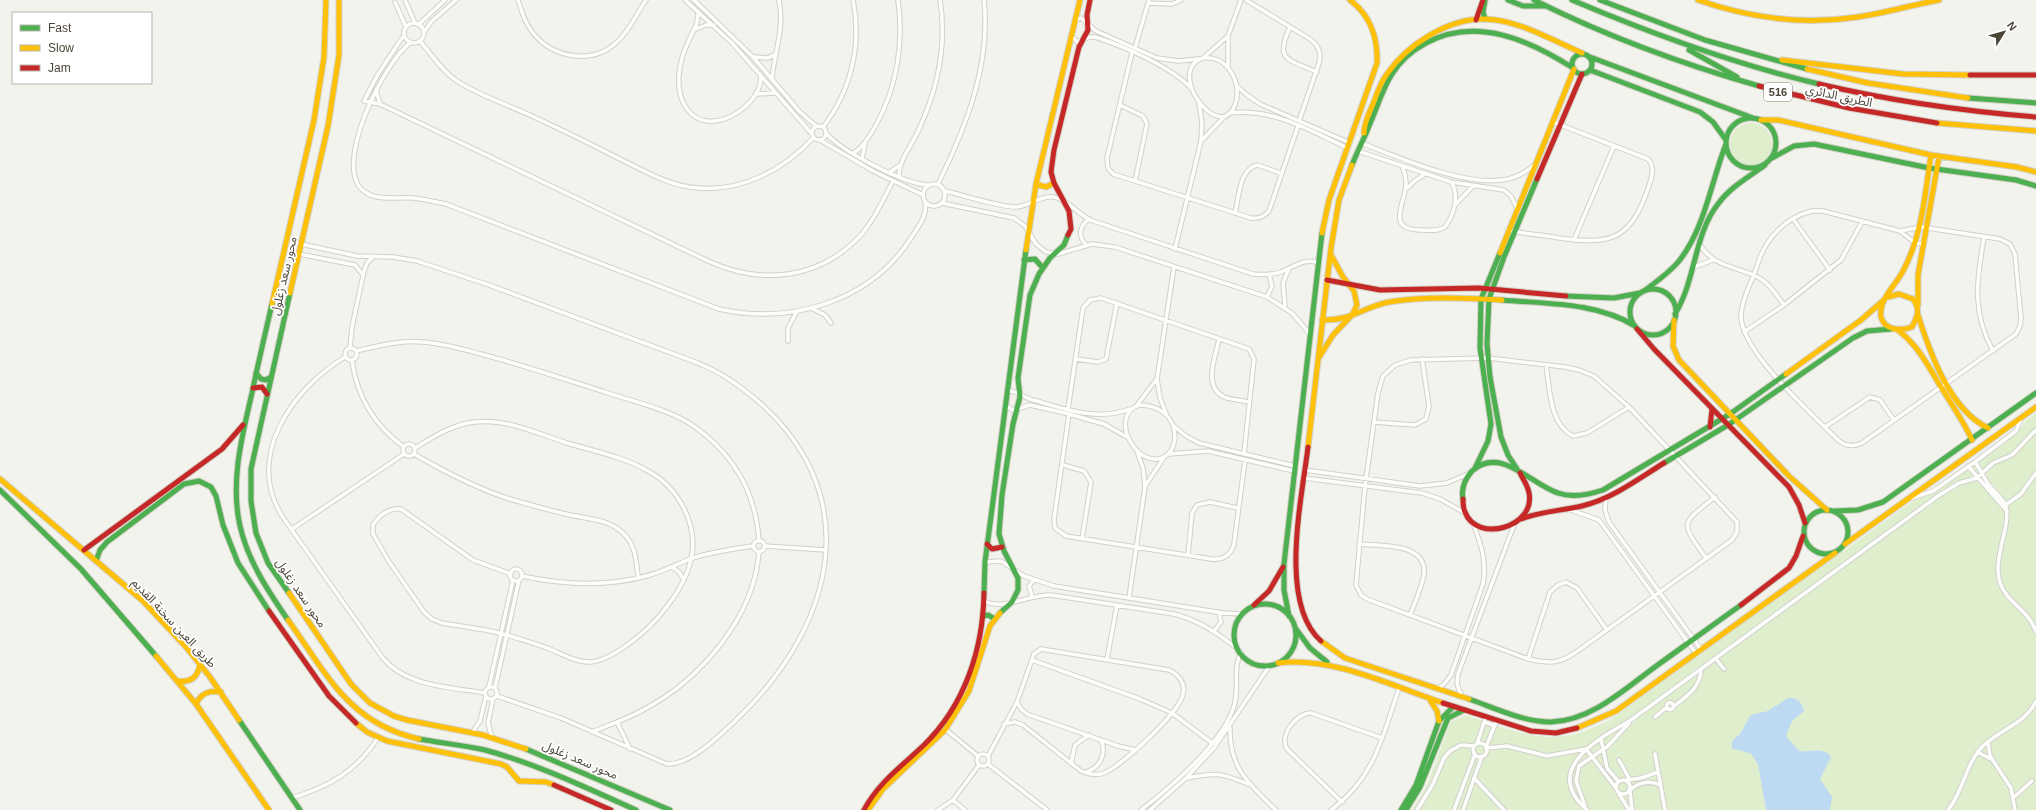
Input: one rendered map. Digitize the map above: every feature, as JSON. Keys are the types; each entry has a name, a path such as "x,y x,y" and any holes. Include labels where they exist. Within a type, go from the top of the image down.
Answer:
{"main road":[{"name":"محور سعد زغلول","path":"326,0 324,57 314,120 245,422 237,464 235,496 240,527 250,557 271,594 345,698 366,718 384,728 405,736 466,746 502,756 553,775 636,810"},
{"name":"محور سعد زغلول","path":"339,0 338,55 332,105 251,469 251,502 254,523 262,548 276,577 351,684 370,703 394,716 407,720 492,738 541,754 670,810"},
{"path":"864,810 878,787 943,728 966,682 978,647 983,616 987,544 1024,260 1030,234 1036,184 1080,0"},
{"path":"868,810 883,789 943,728 969,691 986,637 995,619 1012,602 1019,586 1018,578 1002,547 999,534 1000,516 1016,409 1020,394 1018,378 1028,303 1033,284 1042,267 1066,241 1071,229 1071,215 1066,202 1054,183 1051,172 1054,150 1083,40 1088,32 1089,26 1087,16 1090,0"},
{"path":"1330,664 1310,648 1295,628 1289,616 1284,590 1284,564 1326,208 1373,77 1378,56 1373,27 1359,3 1350,0"},
{"path":"1484,0 1483,12 1485,19"},
{"path":"1476,20 1484,0"},
{"path":"1508,0 1523,6 1546,6"},
{"name":"الطريق الدائري","path":"1534,0 1630,42 1749,84 1826,104 1891,117 1956,126 2036,131"},
{"name":"الطريق الدائري","path":"1572,0 1672,41 1763,71 1854,94 1940,108 2036,117"},
{"name":"الطريق الدائري","path":"1600,0 1683,34 1771,60 1841,77 1915,90 2036,103"},
{"path":"1698,0 1751,15 1810,20 1857,17 1939,0"},
{"path":"1364,133 1365,124 1380,88 1388,72 1399,59 1417,45 1439,32 1476,20 1485,19 1517,26 1582,54 1753,118 1761,120 1778,120 1940,157 2017,167 2036,172"},
{"path":"1582,74 1535,46 1500,32 1477,30 1447,35 1419,49 1397,68 1381,94 1364,133 1339,203 1330,253 1294,576 1298,602 1308,626 1322,643 1341,656 1488,708 1540,722 1576,719 1588,714 1761,592 1784,573 1796,556 1803,536 1805,523 1799,505 1789,487 1722,420 1650,344 1632,320 1630,308 1635,297 1680,260 1693,239 1729,131 1735,124 1743,119 1753,118"},
{"name":"516","path":"1672,41 1749,84"},
{"path":"1582,54 1574,58 1573,69 1554,122 1517,208 1481,298 1480,357 1491,424 1488,442 1473,471 1462,488 1461,497 1466,514 1473,522 1489,530 1506,529 1520,520 1526,511 1529,496 1526,482 1508,455 1501,436 1488,358 1487,329 1489,299 1559,124 1582,74 1590,70 1593,64 1590,57"},
{"name":"516","path":"1771,60 1803,62 1857,70 1903,74 2036,75"},
{"path":"1590,70 1700,112 1713,122 1726,142 1731,158 1736,164 1751,169 1765,164"},
{"path":"1761,120 1768,124 1776,137 1777,144 1772,158"},
{"path":"2024,131 2036,136"},
{"path":"1675,314 1682,302 1708,223 1720,201 1772,158 1794,146 1814,144 1929,168 2016,180 2036,186"},
{"path":"1891,329 1882,320 1881,306 1907,262 1915,243 1931,155"},
{"path":"1940,157 1918,275 1918,316 1931,355 1946,384 1972,420 1979,426 1988,428"},
{"path":"1036,184 1046,187 1054,183"},
{"path":"1700,220 1708,223"},
{"path":"1318,359 1333,335 1352,315 1357,305 1356,294 1330,253"},
{"path":"1024,260 1035,259 1042,267"},
{"path":"1327,280 1389,291 1484,288 1594,298 1614,298 1657,290 1663,292 1673,301 1675,314 1673,346 1677,357 1788,476 1826,510 1834,512 1858,510 1883,502 2036,393"},
{"path":"1473,471 1483,464 1496,462 1510,465 1540,485 1558,493 1572,496 1587,495 1608,488 1722,420 1861,320 1893,294 1906,294 1912,297 1918,308"},
{"path":"1322,320 1334,321 1348,319 1374,306 1390,302 1481,298 1592,309 1611,314 1648,334 1655,335 1666,330 1674,320"},
{"path":"1899,331 1912,327 1918,316"},
{"path":"1520,520 1541,512 1568,509 1594,503 1606,498 1728,426 1784,385 1861,333 1872,330 1891,329 1899,331 1910,339 1921,351 1941,387 1963,421 1972,440"},
{"path":"256,373 261,379 266,380 271,377"},
{"path":"253,388 262,387 267,395"},
{"path":"1278,662 1304,660 1330,664 1453,707 1486,716 1496,723 1546,733 1582,727 1604,718 1616,711 1700,648 1912,498 2036,407"},
{"path":"1710,427 1712,409"},
{"path":"84,550 222,448 232,439 245,422"},
{"name":"طريق العين سخنة القديم","path":"0,479 143,601 200,664 221,692 300,810"},
{"path":"96,561 100,550 107,542 187,483 196,481 206,483 211,487 216,496 223,525 233,551 254,590 329,696 356,724 378,738 501,764 507,767 519,782 546,782 611,810"},
{"path":"0,490 71,558 178,681 196,704 269,810"},
{"path":"1805,523 1814,513 1826,510"},
{"path":"1834,512 1844,520 1847,525 1848,532 1845,544"},
{"path":"1803,536 1812,550 1823,555 1835,553"},
{"path":"987,544 992,549 1002,547"},
{"path":"1284,564 1269,591 1243,614 1238,622 1235,632 1236,642 1240,652 1252,662 1270,665 1278,662 1289,654 1294,646 1295,628"},
{"path":"1252,607 1270,604 1279,607 1289,616"},
{"path":"983,616 988,615 995,619"},
{"path":"178,681 183,682 194,679 200,664"},
{"path":"196,704 198,699 206,692 221,692"},
{"path":"1429,699 1435,707 1440,721"},
{"path":"1401,810 1418,786 1440,721 1453,707"},
{"path":"1486,716 1488,708"},
{"path":"1406,810 1448,718 1464,710"},
{"path":"378,738 384,728"}],"street":[{"path":"405,0 417,24 424,32"},
{"path":"438,0 438,7"},
{"path":"406,27 417,24 446,0"},
{"path":"420,41 424,32 432,21 456,0"},
{"path":"518,0 528,27 542,42 560,52 583,56 600,52 619,41 646,0"},
{"path":"420,41 410,43 390,66 369,103 356,144 354,172 356,183 370,195 413,198 446,204 719,309 763,315 797,312 837,300 855,291 889,265 905,246 920,224 925,212 926,202 923,195 873,171 813,136 732,44 698,10 685,0"},
{"path":"694,0 754,57 788,99 816,126 823,127"},
{"path":"772,80 782,24 779,0"},
{"path":"823,127 838,105 852,69 856,43 853,0"},
{"path":"854,153 865,143 884,111 896,72 900,37 898,0"},
{"path":"899,176 900,165 921,125 936,83 943,32 940,0"},
{"path":"938,184 961,136 976,89 985,19 984,0"},
{"path":"1135,48 1149,2 1172,4 1182,0"},
{"path":"1241,0 1228,36 1228,68 1236,85 1255,101 1349,146"},
{"path":"1246,0 1313,42 1318,48 1320,59 1298,121"},
{"path":"396,2 406,27 404,35 370,88 364,101 380,104 708,261 746,274 773,276 800,272 813,268 838,255 850,246 869,224 893,181"},
{"path":"698,10 696,28 682,58 679,85 683,102 694,116 701,120 718,122 736,112 757,94 761,82 760,74"},
{"path":"1076,20 1082,19 1096,31 1168,60 1182,61 1214,59 1228,68"},
{"path":"696,28 706,25 714,25"},
{"path":"1290,27 1282,44 1283,53 1289,59 1316,72"},
{"path":"404,35 410,43"},
{"path":"1072,35 1076,42 1090,37 1095,37 1169,70 1192,90 1199,103 1212,115 1218,116 1252,112 1265,113 1349,146"},
{"path":"1192,90 1191,69 1228,36"},
{"path":"732,44 736,40"},
{"path":"420,41 442,69 464,85 535,117 660,179 688,187 708,188 728,186 757,178 776,169 797,155 813,136 813,129 816,126"},
{"path":"1132,53 1107,158 1108,168 1113,174 1187,196 1254,219 1264,216 1269,211 1280,173 1298,126"},
{"path":"754,57 768,58 776,54"},
{"path":"1201,141 1234,107 1236,99 1236,85"},
{"path":"376,89 380,104"},
{"path":"757,94 775,93"},
{"path":"783,103 788,99"},
{"path":"1175,249 1201,141 1202,122 1199,103"},
{"path":"1120,105 1143,116 1148,124 1135,181"},
{"path":"1508,230 1574,240 1600,241 1617,235 1632,222 1642,206 1652,171 1652,164 1645,157 1554,122"},
{"path":"823,127 826,133 833,140 862,159 876,166 916,184 938,184"},
{"path":"820,140 825,137 826,133"},
{"path":"862,159 865,143"},
{"path":"1361,143 1444,172 1481,180 1500,181 1521,174 1538,161"},
{"path":"1574,240 1614,146"},
{"path":"1358,151 1451,182 1504,190 1511,196 1517,208"},
{"path":"1384,159 1387,153"},
{"path":"890,172 900,165"},
{"path":"1235,213 1247,170 1258,165 1280,173"},
{"path":"873,171 876,166"},
{"path":"1402,166 1406,178 1405,191 1399,217 1402,224 1408,229 1436,230 1442,228 1448,222 1454,206 1456,194 1451,182"},
{"path":"1441,179 1444,172"},
{"path":"1405,191 1416,180 1425,174"},
{"path":"938,184 945,191 1012,207 1034,203 1043,198 1051,197 1066,202 1089,219 1244,273 1269,274 1306,261 1319,263"},
{"path":"923,195 928,185"},
{"path":"1454,206 1473,186"},
{"path":"942,203 945,196 945,191"},
{"path":"926,202 933,206 942,203 1014,218 1025,226 1040,249 1046,252 1055,254 1086,245 1104,245 1115,247 1267,297 1285,307 1299,319 1311,335"},
{"path":"1900,231 1918,227 2004,240 2014,250 2021,318 2020,326 2016,334 1862,443 1854,446 1841,443 1778,379 1754,350 1744,332 1741,320 1742,307 1761,253 1768,240 1778,230 1807,212 1818,211 1900,231 1915,243 1923,244"},
{"path":"1086,245 1081,238 1080,232 1084,223 1089,219"},
{"path":"1793,220 1830,270"},
{"path":"1744,332 1784,305 1830,270 1846,253 1862,222"},
{"path":"1984,237 1976,295 1983,329 1993,351"},
{"path":"301,244 357,256 393,257 417,262 489,284 698,363 730,379 771,413 796,441 817,482 821,497 825,521 826,550 821,588 808,625 769,684 746,711 720,735 684,762 667,764 544,711 486,694 412,680 392,669 382,657 275,504 270,489 269,470 273,445 287,414 308,384 327,368 345,356 346,351 350,348 352,327 363,275 367,263 373,257"},
{"path":"1700,245 1713,260 1754,276 1765,282 1784,305"},
{"path":"299,254 355,266 363,275"},
{"path":"355,266 357,256"},
{"path":"1694,267 1713,260"},
{"path":"1174,267 1157,379 1160,398 1173,426 1181,433 1195,441 1295,469"},
{"path":"1285,307 1283,283 1289,268"},
{"path":"1267,297 1272,286 1269,274"},
{"path":"1068,409 1085,303 1095,298 1117,303 1166,319 1219,339 1246,346 1254,355 1244,454"},
{"path":"1076,359 1098,362 1106,359 1117,303"},
{"path":"812,308 825,315 831,323"},
{"path":"788,341 788,328 797,312"},
{"path":"1219,339 1212,375 1214,387 1223,396 1249,402"},
{"path":"350,348 356,352 404,342 422,342 451,346 548,373 653,408 687,422 700,430 724,452 740,473 755,508 759,541 764,546 826,550"},
{"path":"352,360 357,356 356,352"},
{"path":"345,356 348,360 352,360"},
{"path":"1480,357 1546,365 1586,372 1602,382 1629,407 1737,522 1737,532 1732,540 1564,660 1550,663 1528,659 1465,634 1367,599 1359,592 1355,582 1365,486 1379,386 1384,376 1388,370 1403,361 1422,358 1480,357"},
{"path":"1374,422 1415,425 1426,419 1429,406 1422,358"},
{"path":"352,360 357,383 368,409 386,432 404,447"},
{"path":"1546,365 1555,417 1560,426 1572,436 1587,434 1629,407"},
{"path":"1137,406 1157,379"},
{"path":"1008,391 1014,391 1030,399 1098,415 1116,413 1137,406 1151,406 1167,415"},
{"path":"1825,428 1870,397 1880,400 1894,420"},
{"path":"1006,407 1016,409 1030,405 1104,424 1117,430 1127,438 1137,450 1143,468 1145,487 1129,598"},
{"path":"1127,438 1126,421 1131,409"},
{"path":"1069,414 1054,523 1055,528 1062,534 1082,539 1216,560 1222,559 1230,553 1234,544 1237,508 1245,460"},
{"path":"1912,498 1933,491 1975,462 2016,431 2022,417"},
{"path":"414,454 415,448 440,433 461,424 485,421 509,425 623,460 647,470 670,488 684,507 691,531 691,559 684,580 675,597 649,627 624,646 599,660 582,662 507,635 442,623 428,616 375,539 372,529 373,525 385,512 393,509 401,509 473,560 511,574"},
{"path":"1145,487 1174,444 1173,426"},
{"path":"1588,810 1575,796 1570,778 1574,763 1586,749 1631,720 1938,496 1960,484 1977,478 1993,463 2017,451 2036,430"},
{"path":"404,447 410,444 415,448"},
{"path":"404,447 404,454"},
{"path":"1137,450 1154,458 1166,455 1208,451 1245,460 1295,469"},
{"path":"292,529 404,454"},
{"path":"404,454 411,457 414,454"},
{"path":"414,454 451,473 512,500 565,514 605,521 622,532 629,539 635,552 638,578"},
{"path":"1975,462 2006,510 2000,552 1999,581 2006,594 2031,621 2036,632"},
{"path":"1062,465 1084,471 1090,479 1091,488 1082,539"},
{"path":"1968,466 1977,478 2004,506"},
{"path":"1305,470 1429,486 1446,483 1473,471"},
{"path":"2004,506 2021,494 2036,473"},
{"path":"1304,478 1431,495 1466,514"},
{"path":"1706,558 1688,531 1686,525 1690,517 1715,497"},
{"path":"1606,498 1604,504 1606,515 1631,553 1700,648"},
{"path":"1188,555 1192,513 1197,505 1210,502 1237,508"},
{"path":"1568,509 1599,520 1695,652"},
{"path":"1437,689 1444,684 1451,675 1483,584 1485,569 1482,546 1473,522"},
{"path":"1462,698 1457,687 1457,677 1514,525"},
{"path":"522,576 542,580 577,583 611,582 638,578 691,559 754,546 754,543 759,541"},
{"path":"1359,544 1406,549 1419,557 1423,565 1424,575 1410,615"},
{"path":"754,546 756,551 759,552"},
{"path":"592,732 642,710 666,696 692,674 712,653 732,627 747,600 753,584 759,552 763,550 764,546"},
{"path":"1626,557 1631,553"},
{"path":"985,562 1001,562 1034,580 1054,586 1219,612 1243,614"},
{"path":"672,567 679,572 684,580"},
{"path":"511,574 517,569 522,572 522,576"},
{"path":"472,733 480,721 489,687 513,580 511,574"},
{"path":"492,738 488,723 497,692 495,688 519,580 522,576"},
{"path":"513,580 519,580"},
{"path":"1032,596 1030,586 1034,580"},
{"path":"1528,659 1550,592 1558,585 1566,582 1577,588 1607,630"},
{"path":"984,601 998,605 1032,596 1051,595 1180,615 1214,632 1240,652 1236,664 1237,689 1235,705 1227,723 1212,743 1184,774 1141,810"},
{"path":"1107,659 1117,605"},
{"path":"1214,632 1221,622 1219,612"},
{"path":"2031,621 2036,621"},
{"path":"988,764 988,756 1004,724 1017,702 1032,660 1037,651 1045,649 1169,670 1177,675 1183,684 1184,690 1181,700 1172,713 1136,750 1104,773 1084,773 1023,725 1015,722 1004,724"},
{"path":"1716,658 1724,669"},
{"path":"1032,660 1140,698 1172,713 1212,743"},
{"path":"1150,810 1186,778 1211,752 1230,726 1258,680 1270,665"},
{"path":"1655,717 1667,707 1671,710 1696,687 1701,677 1701,669"},
{"path":"489,687 495,688"},
{"path":"1331,810 1351,794 1367,773 1382,738 1399,688"},
{"path":"1948,810 1958,795 1968,768 1977,752 1988,742 2022,719 2029,712 2036,701"},
{"path":"1017,702 1027,714 1118,746 1136,750"},
{"path":"1342,802 1287,749 1285,739 1293,722 1301,714 1311,713 1382,738"},
{"path":"1454,810 1475,754 1476,745 1486,716"},
{"path":"1588,810 1578,789 1576,775 1579,766 1603,749 1631,720"},
{"path":"617,722 630,749"},
{"path":"1464,809 1482,756 1486,752 1486,748 1496,723 1484,722"},
{"path":"1230,726 1231,747 1234,758 1249,785 1276,810"},
{"path":"943,728 978,756"},
{"path":"1070,763 1075,746 1080,740 1089,735"},
{"path":"292,798 335,781 361,761 378,738"},
{"path":"1601,739 1607,768 1618,782"},
{"path":"1084,773 1094,768 1101,760 1103,750 1101,740"},
{"path":"1988,742 1989,752 1992,759 2011,788 2015,810"},
{"path":"1417,810 1430,791 1446,754 1461,744 1476,745 1482,743 1486,748"},
{"path":"1486,748 1507,746 1547,756 1586,749"},
{"path":"1586,749 1616,788 1629,810"},
{"path":"1977,752 1992,759"},
{"path":"978,756 983,754 988,756"},
{"path":"1475,754 1482,756"},
{"path":"1655,754 1665,810"},
{"path":"978,756 977,760 979,765"},
{"path":"1619,760 1629,782 1632,810"},
{"path":"979,765 985,766 988,764"},
{"path":"988,764 1047,810"},
{"path":"938,810 953,800 979,765"},
{"path":"1618,782 1647,777 1658,772"},
{"path":"1186,778 1218,774 1226,775 1249,785"},
{"path":"1474,778 1504,810"},
{"path":"2013,798 2020,790 2032,781"},
{"path":"1616,788 1618,782"},
{"path":"1618,793 1623,794 1644,782 1651,782 1660,785"},
{"path":"2011,788 2020,790"},
{"path":"953,800 965,810"}],"green space":[{"path":"1747,123 1755,123 1763,126 1769,132 1772,144 1769,156 1763,162 1755,165 1747,165 1739,162 1733,156 1730,148 1730,140 1733,132 1739,126"},
{"path":"2036,413 2036,810 1412,810 1427,785 1452,721 1466,715 1518,732 1545,737 1558,737 1577,734 1610,720 1917,498 1926,496 2022,427 2026,420"}],"water":[{"path":"1788,698 1794,698 1799,701 1804,711 1792,721 1786,736 1799,751 1821,751 1831,757 1820,779 1832,797 1830,810 1766,810 1758,764 1751,754 1732,748 1732,741 1740,734 1750,716 1768,711"}],"traffic: fast":[{"path":"1508,0 1523,6 1546,6"},
{"path":"1534,0 1589,26 1673,59 1759,86"},
{"path":"1572,0 1632,25 1725,58 1819,84"},
{"path":"1600,0 1705,40 1807,69"},
{"path":"1485,1 1483,12 1485,19"},
{"path":"1352,165 1388,80 1407,56 1426,43 1445,35 1464,32 1483,32 1502,35 1538,48 1573,68"},
{"path":"1689,50 1737,77"},
{"path":"1578,54 1586,54 1592,60 1592,64 1592,68 1586,74 1578,74 1572,68 1572,60 1578,54"},
{"path":"1590,57 1753,118"},
{"path":"1590,70 1700,112 1713,122 1726,140"},
{"path":"1968,98 2036,103"},
{"path":"1746,118 1756,118 1769,125 1776,138 1776,143 1776,148 1769,161 1756,168 1746,168 1737,164 1730,157 1726,148 1726,138 1730,129 1737,122 1746,118"},
{"path":"1644,291 1671,269 1688,248 1707,204 1726,144"},
{"path":"1772,158 1794,146 1814,144 1929,168 2016,180 2036,186"},
{"path":"1675,314 1682,301 1699,243 1710,216 1728,192 1765,165"},
{"path":"1517,469 1508,455 1501,437 1490,377 1487,344 1489,299 1504,257 1537,179"},
{"path":"1289,616 1284,590 1284,564 1322,233"},
{"path":"1000,613 1012,602 1018,590 1018,578 1004,551 999,534 1002,495 1013,424 1020,397 1018,378 1030,295 1039,274 1050,258 1064,245 1068,235"},
{"path":"984,593 985,562 1026,250"},
{"path":"1475,468 1488,441 1491,424 1480,348 1481,299 1500,253"},
{"path":"1024,260 1035,259 1042,267"},
{"path":"1653,289 1666,293 1672,299 1676,312 1672,325 1666,331 1653,335 1640,331 1634,325 1630,312 1634,299 1640,293 1653,289"},
{"path":"289,593 268,563 256,533 251,501 251,469 290,293"},
{"path":"1566,296 1614,298 1640,293"},
{"path":"1502,300 1587,308 1604,312 1635,326"},
{"path":"272,304 241,442 238,459 236,493 240,526 248,551 266,587 288,620"},
{"path":"1664,463 1728,425 1853,338 1867,331 1891,329"},
{"path":"256,373 261,379 266,380 271,377"},
{"path":"1463,499 1464,484 1472,471 1483,464 1494,462 1505,464 1516,469 1548,489 1564,495 1580,495 1603,490 1730,414 1786,374"},
{"path":"1834,511 1858,510 1883,502 2036,393"},
{"path":"96,561 100,550 107,542 184,484 199,481 211,487 216,496 223,525 238,563 269,611"},
{"path":"0,490 81,569 156,656"},
{"path":"1822,510 1830,510 1835,511 1842,516 1847,523 1848,532 1847,541 1842,548 1835,553 1822,554 1814,551 1807,544 1804,536 1804,528 1807,520 1814,513 1822,510"},
{"path":"1265,604 1277,607 1287,613 1293,623 1296,635 1293,647 1287,657 1277,663 1265,666 1253,663 1243,657 1237,647 1234,635 1237,623 1243,613 1253,607 1265,604"},
{"path":"1469,699 1530,720 1551,722 1581,716 1622,692 1741,605"},
{"path":"983,616 988,615 995,619"},
{"path":"1296,629 1310,648 1327,662"},
{"path":"1401,810 1416,785 1439,721 1453,707"},
{"path":"1406,810 1420,787 1448,718 1464,710"},
{"path":"239,720 300,810"},
{"path":"419,739 477,748 524,762 636,810"},
{"path":"526,749 670,810"}],"traffic: slow":[{"path":"272,304 314,120 324,57 326,0"},
{"path":"290,293 328,126 339,55 339,0"},
{"path":"1026,250 1036,184 1080,0"},
{"path":"1322,233 1329,200 1377,63 1376,44 1372,28 1363,13 1350,0"},
{"path":"1698,0 1737,11 1797,20 1858,17 1939,0"},
{"path":"1364,133 1366,122 1381,85 1395,63 1417,44 1443,28 1471,20 1498,20 1523,27 1582,53"},
{"path":"1782,60 1903,74 1970,75"},
{"path":"1500,253 1574,69"},
{"path":"1807,69 1868,83 1968,98"},
{"path":"1761,120 1778,120 1931,155 2017,167 2036,172"},
{"path":"1937,123 2036,131"},
{"path":"1888,297 1899,294 1913,299 1918,310 1917,317 1912,327 1894,329 1886,325 1881,317 1881,311 1882,305 1888,293 1903,271 1915,244 1925,200 1931,155"},
{"path":"1918,305 1918,275 1939,157"},
{"path":"1308,447 1331,248 1339,200 1352,165"},
{"path":"1036,184 1046,187 1054,183"},
{"path":"1320,356 1333,335 1352,315 1357,305 1354,291 1343,277 1331,255"},
{"path":"1322,320 1332,320 1350,316 1380,304 1403,300 1445,298 1502,300"},
{"path":"1786,374 1861,320 1884,300"},
{"path":"1918,315 1935,363 1952,394 1975,420 1988,428"},
{"path":"1674,320 1673,346 1679,360 1789,476 1827,510"},
{"path":"1899,331 1920,353 1972,440"},
{"path":"1845,544 2036,407"},
{"path":"0,479 143,601 186,647 210,677 239,720"},
{"path":"1577,728 1616,711 1835,553"},
{"path":"289,593 351,684 370,703 394,716 407,720 483,735 526,749"},
{"path":"868,810 883,789 945,730 969,691 990,626 1000,613"},
{"path":"288,620 328,677 357,709 374,721 395,732 419,739"},
{"path":"1321,641 1345,658 1469,699"},
{"path":"156,656 196,704 269,810"},
{"path":"1278,663 1299,662 1341,668 1383,681 1443,703"},
{"path":"178,681 187,681 196,676 200,664"},
{"path":"196,704 200,697 206,693 213,691 221,692"},
{"path":"1430,700 1437,711 1439,721"},
{"path":"356,723 367,732 387,741 501,764 507,767 519,781 546,782 554,785"}],"traffic: jam":[{"path":"1068,235 1071,229 1069,211 1054,183 1051,172 1054,150 1079,47 1088,30 1087,15 1090,0"},
{"path":"1476,20 1483,0"},
{"path":"1537,179 1582,74"},
{"path":"1970,75 2036,75"},
{"path":"1819,84 1927,105 2036,117"},
{"path":"1759,86 1849,108 1937,123"},
{"path":"1327,280 1380,290 1479,288 1566,296"},
{"path":"1637,329 1654,349 1789,487 1799,505 1805,523"},
{"path":"253,388 262,387 267,394"},
{"path":"1710,427 1712,409"},
{"path":"84,550 222,449 243,425"},
{"path":"1308,447 1298,521 1296,576 1300,602 1308,624 1321,641"},
{"path":"1521,519 1537,514 1574,508 1604,499 1664,463"},
{"path":"1463,499 1463,507 1471,522 1481,527 1492,529 1504,527 1515,522 1524,515 1529,505 1527,485 1520,473"},
{"path":"1741,605 1789,568 1796,556 1803,536"},
{"path":"987,544 992,549 1002,547"},
{"path":"1254,605 1269,591 1283,567"},
{"path":"864,810 883,783 924,745 938,729 951,712 961,694 969,675 980,635 984,593"},
{"path":"269,611 329,696 356,723"},
{"path":"1443,703 1531,731 1556,733 1577,728"},
{"path":"554,785 611,810"}]}
